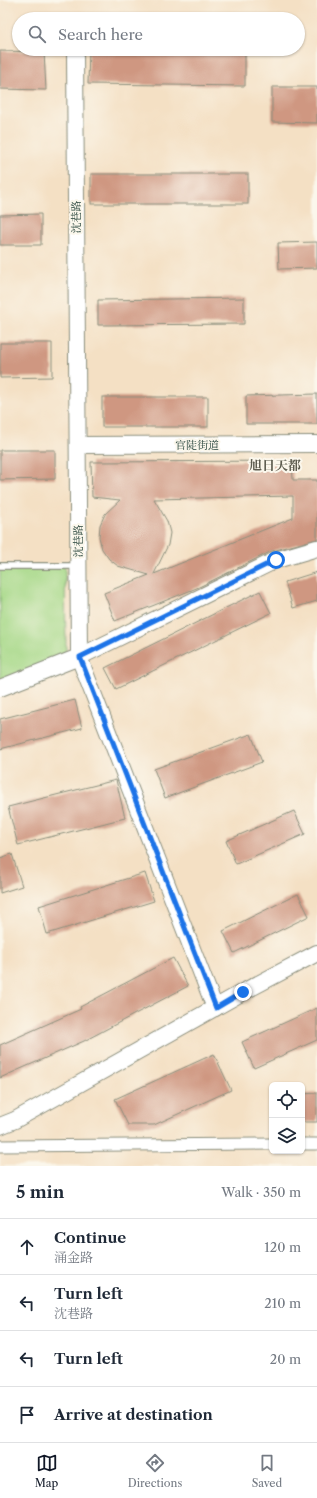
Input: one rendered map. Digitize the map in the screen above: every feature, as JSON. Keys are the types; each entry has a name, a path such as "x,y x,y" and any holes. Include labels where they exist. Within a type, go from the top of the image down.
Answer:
{"street":[{"name":"沈巷路","path":"74,56 80,657 216,1008"},
{"name":"官陡街道","path":"78,445 317,444"},
{"path":"0,688 80,657 276,560 317,548"},
{"path":"0,1126 15,1120 317,953"},
{"path":"0,1146 269,1144"},
{"path":"305,1144 317,1144"}],"lane":[{"path":"0,566 79,566"}],"green space":[{"path":"0,566 65,566 66,652 0,684"}],"building":[{"path":"0,51 12,51 12,56 44,56 46,90 0,89"},
{"path":"89,56 245,56 245,86 88,84"},
{"path":"272,87 317,87 317,123 272,122"},
{"path":"91,174 248,174 248,204 91,204"},
{"path":"41,214 41,245 0,245 0,215"},
{"path":"317,242 317,268 279,269 278,243"},
{"path":"244,298 244,324 98,325 98,300"},
{"path":"0,343 52,343 52,377 0,378"},
{"path":"317,394 317,424 246,424 246,396"},
{"path":"102,397 208,397 208,427 102,427"},
{"path":"0,450 55,450 55,479 0,480"},
{"path":"292,461 293,480 317,480 317,539 272,551 199,587 115,621 104,593 149,575 118,566 109,559 102,549 99,537 100,525 105,514 120,500 92,497 91,462","holes":["293,496 293,518 154,574 168,545 170,533 167,521 154,499"]},
{"path":"317,572 317,601 293,608 285,582"},
{"path":"260,591 271,613 116,689 105,668"},
{"path":"75,700 82,728 0,749 0,719"},
{"path":"251,734 262,762 165,798 154,769"},
{"path":"116,780 125,818 18,845 8,807"},
{"path":"294,811 305,834 236,864 226,841"},
{"path":"12,854 22,886 0,893 0,858"},
{"path":"145,873 154,901 47,934 39,906"},
{"path":"298,894 309,916 234,953 223,931"},
{"path":"173,958 188,986 84,1041 0,1078 0,1045 81,1009 80,1007"},
{"path":"317,1008 317,1040 254,1068 242,1042"},
{"path":"214,1054 231,1090 154,1125 128,1125 115,1099"},
{"path":"317,1093 317,1122 305,1122 305,1094"}],"district":[{"name":"旭日天都","path":"275,465"}],"route":[{"path":"243,992 216,1008 80,657 276,560"}]}
